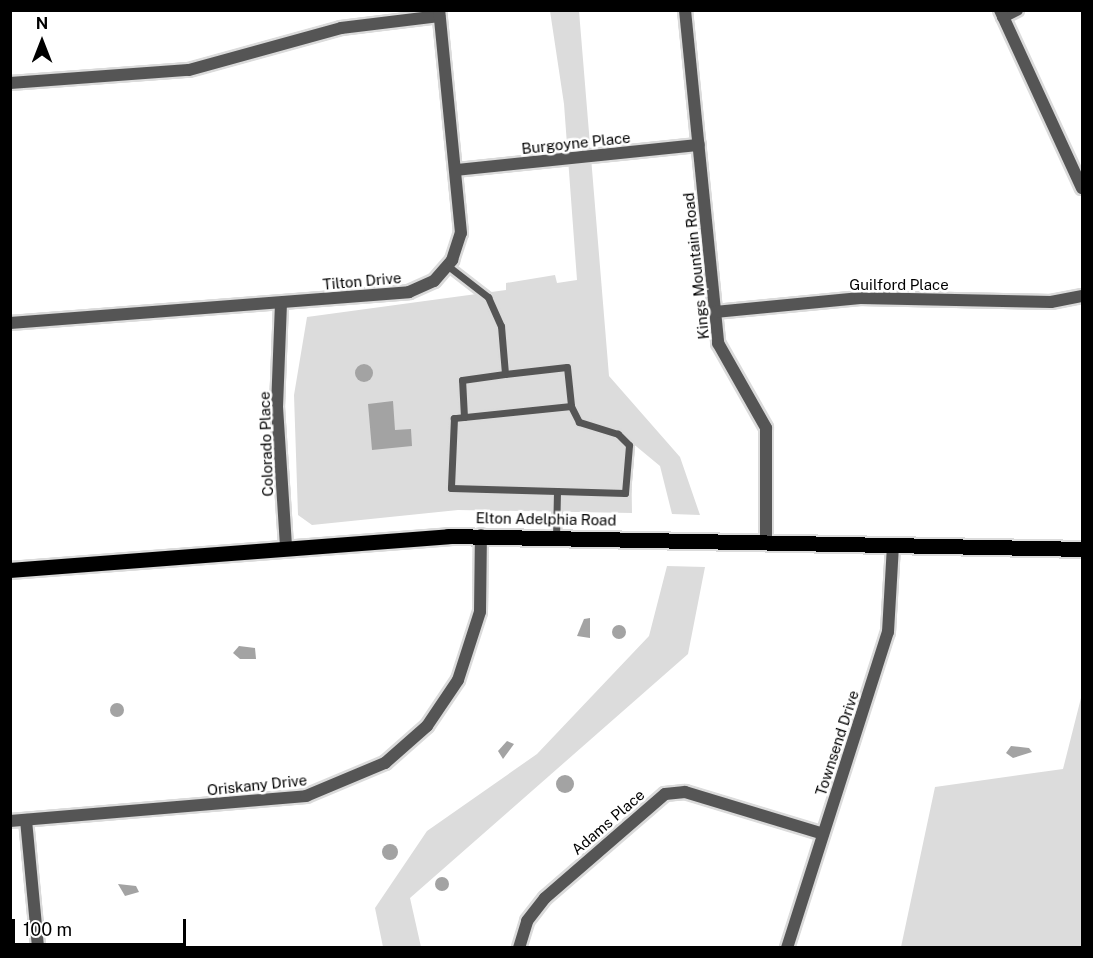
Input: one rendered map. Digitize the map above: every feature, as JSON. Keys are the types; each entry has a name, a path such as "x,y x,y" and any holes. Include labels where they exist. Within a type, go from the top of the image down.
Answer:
{"main road":[{"name":"Elton Adelphia Road","path":"10,570 286,548 481,536 1083,549"}],"street":[{"name":"Kings Mountain Road","path":"685,10 715,312 727,366 758,405 766,428 766,541"},
{"path":"1017,10 1002,14 1083,188"},
{"path":"10,83 189,70 341,28 439,13"},
{"name":"Tilton Drive","path":"10,323 409,292 434,281 448,266 461,232 439,13"},
{"name":"Burgoyne Place","path":"456,170 699,145"},
{"name":"Guilford Place","path":"715,312 860,298 1050,302 1083,296"},
{"name":"Colorado Place","path":"281,303 277,407 286,548"},
{"name":"Oriskany Drive","path":"10,821 306,796 386,763 427,726 458,680 480,612 481,536"},
{"name":"Townsend Drive","path":"787,948 888,632 893,544"},
{"name":"Adams Place","path":"519,948 527,921 545,898 665,794 685,792 823,834"},
{"path":"26,820 38,948"}],"lane":[{"path":"448,266 488,297 501,326 505,374"},
{"path":"464,417 462,380 567,368 571,406 579,422 618,434 629,445 625,493 451,488 454,418 464,417 571,406"},
{"path":"556,491 556,537"}],"shaded area":[{"path":"550,11 579,11 609,376 680,457 700,515 672,514 660,466 631,442 632,513 458,510 312,525 298,515 294,395 307,317 506,290 506,283 555,275 557,283 577,280 564,104"},
{"path":"364,364 372,369 373,373 368,381 364,382 356,377 355,373 360,365"},
{"path":"393,401 395,430 411,429 412,446 372,450 368,404"},
{"path":"667,566 705,567 688,654 410,898 421,947 383,947 375,908 427,831 537,754 649,636"},
{"path":"590,618 590,638 577,636 584,619"},
{"path":"619,625 624,627 626,632 624,637 619,639 614,637 612,632 614,627"},
{"path":"239,646 255,648 256,659 240,659 233,653"},
{"path":"1082,694 1082,947 901,947 935,787 1063,769"},
{"path":"114,703 120,703 124,710 120,717 114,717 110,713 110,707"},
{"path":"507,741 514,744 503,759 498,751"},
{"path":"1011,746 1029,748 1032,752 1013,758 1006,753"},
{"path":"565,775 571,778 574,784 571,790 565,793 559,790 556,784 559,778"},
{"path":"390,844 396,846 398,852 396,858 390,860 384,858 382,852 384,846"},
{"path":"439,877 445,877 449,884 445,891 439,891 435,887 435,881"},
{"path":"118,884 136,886 139,892 125,896"}]}
